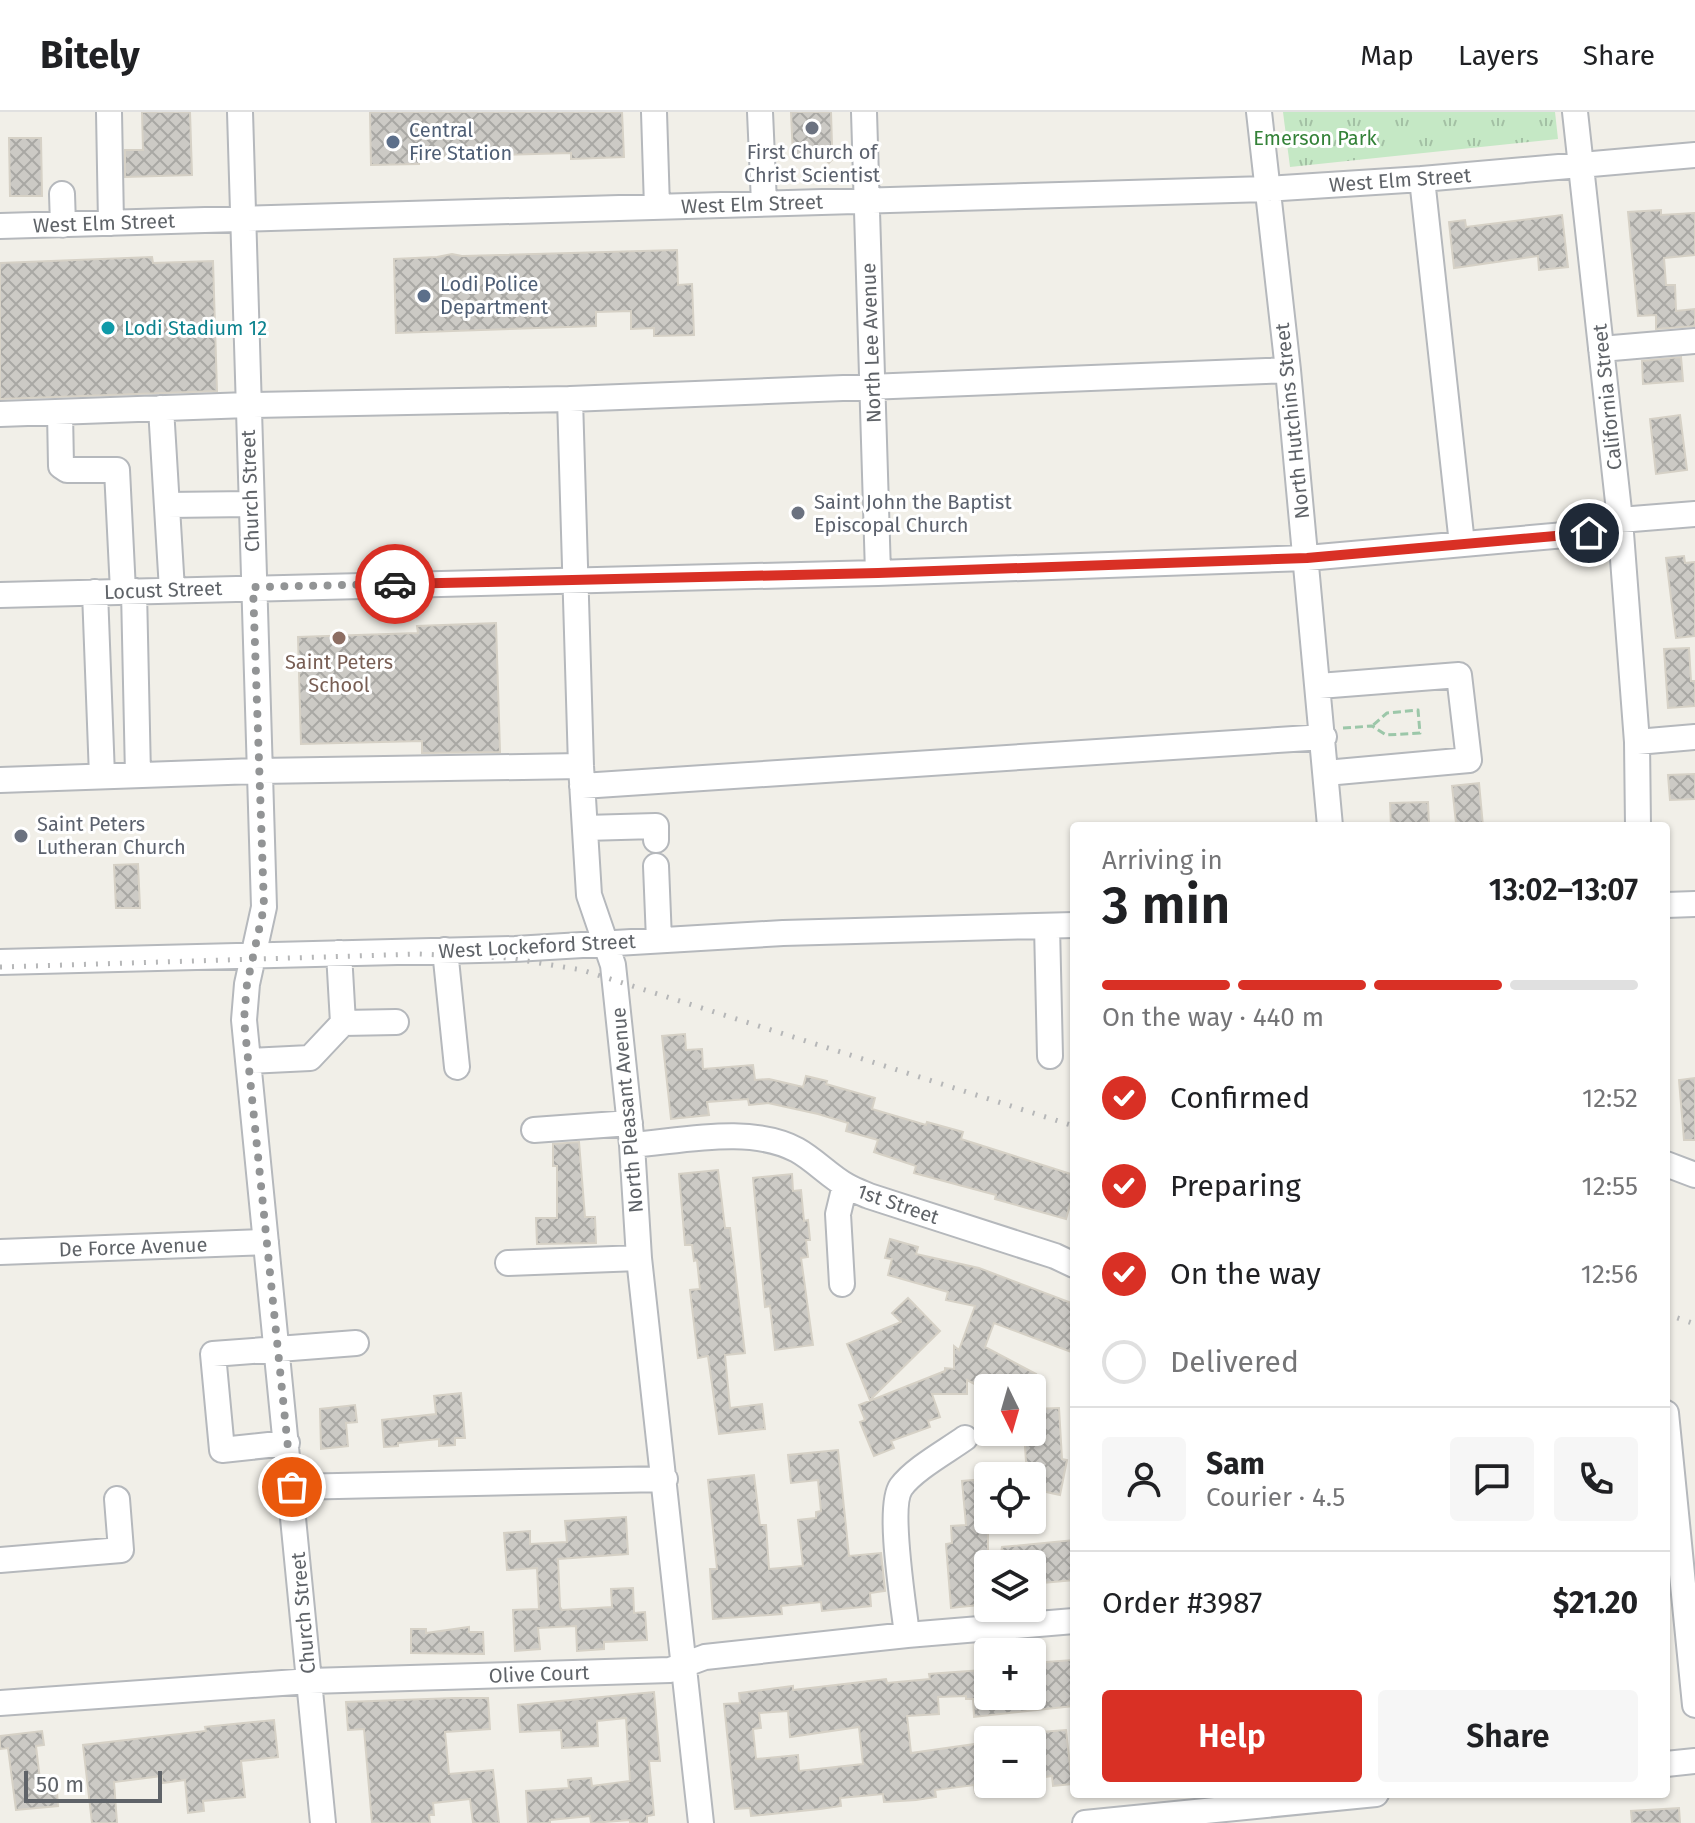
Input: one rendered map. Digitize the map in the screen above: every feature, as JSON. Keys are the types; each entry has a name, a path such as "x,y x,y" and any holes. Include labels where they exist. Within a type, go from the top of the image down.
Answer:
{"street":[{"path":"109,112 111,223"},
{"name":"Church Street","path":"240,112 264,907 245,997 248,1061 323,1823"},
{"path":"654,112 657,207"},
{"path":"760,112 764,203"},
{"name":"North Lee Avenue","path":"864,112 878,573"},
{"name":"North Hutchins Street","path":"1259,112 1307,558 1330,822"},
{"name":"California Street","path":"1575,112 1620,525 1637,742 1638,822"},
{"name":"West Elm Street","path":"0,226 1267,189 1695,155"},
{"path":"1422,179 1462,544"},
{"path":"62,194 63,225"},
{"path":"1601,349 1695,341"},
{"path":"0,414 248,405 570,399 1288,370"},
{"name":"North Pleasant Avenue","path":"570,399 582,776 589,895 613,965 631,1134 639,1258 701,1823"},
{"path":"161,408 172,590"},
{"path":"60,412 61,466 67,470 117,470 128,591 138,775"},
{"path":"167,505 251,504"},
{"name":"Locust Street","path":"0,595 878,573 1307,558 1462,544 1695,514"},
{"path":"95,592 102,776"},
{"path":"1319,686 1459,675 1469,760 1326,773"},
{"path":"0,780 259,771 582,776 1323,733"},
{"path":"1637,742 1695,737"},
{"path":"585,828 656,826 656,840"},
{"path":"656,866 659,940"},
{"path":"1670,905 1695,904"},
{"name":"West Lockeford Street","path":"0,962 445,950 783,933 1070,925"},
{"path":"1047,926 1050,1056"},
{"path":"445,950 457,1067"},
{"path":"339,953 343,1023"},
{"path":"248,1061 310,1058 343,1023 396,1022"},
{"name":"1st Street","path":"534,1130 747,1136 795,1149 845,1185 869,1196 1070,1263"},
{"path":"1670,1166 1695,1175"},
{"path":"842,1284 838,1214 845,1185"},
{"name":"De Force Avenue","path":"0,1252 266,1242"},
{"path":"508,1263 639,1258"},
{"path":"287,1443 222,1450 213,1354 356,1343"},
{"path":"1670,1435 1686,1524 1674,1565 1695,1705"},
{"path":"907,1635 895,1519 896,1497 908,1480 965,1438"},
{"path":"292,1487 665,1479"},
{"path":"0,1560 121,1550 117,1499"},
{"name":"Olive Court","path":"0,1703 310,1681 670,1670 705,1657 1070,1621"},
{"path":"1670,1764 1695,1761"},
{"path":"1085,1823 1332,1798"}],"path":[{"path":"1323,733 1372,726 1387,713 1418,710 1420,733 1386,735 1372,726"}],"green space":[{"name":"Emerson Park","path":"1283,112 1555,112 1558,139 1290,167"}],"building":[{"path":"142,112 190,112 192,175 125,177 125,150 143,150"},
{"path":"370,112 622,112 624,157 571,159 571,153 419,157 419,164 371,165"},
{"name":"First Church of Christ Scientist","path":"791,112 831,112 832,145 840,152 829,163 821,156 793,157"},
{"path":"9,138 41,138 42,196 10,196"},
{"path":"1661,210 1661,215 1695,213 1695,255 1664,258 1666,285 1675,285 1676,311 1695,309 1695,326 1656,329 1656,315 1638,316 1628,212"},
{"path":"1562,215 1568,267 1539,270 1538,256 1454,268 1449,222 1465,220 1466,227"},
{"path":"677,250 678,285 692,284 694,335 654,336 654,328 631,329 631,311 596,312 596,326 396,333 394,259 452,254"},
{"name":"Lodi Stadium 12","path":"152,257 153,263 213,261 217,391 0,399 0,263"},
{"path":"1681,357 1683,381 1643,384 1642,361"},
{"path":"1680,415 1687,470 1656,474 1650,419"},
{"path":"1684,556 1685,563 1695,562 1695,636 1676,638 1666,558"},
{"path":"496,623 500,752 422,753 422,741 301,744 298,637 418,633 417,626"},
{"path":"1689,648 1691,681 1695,681 1695,706 1668,708 1664,649"},
{"path":"1695,774 1695,799 1670,800 1668,775"},
{"path":"1479,783 1483,822 1456,822 1452,786"},
{"path":"1428,802 1429,822 1391,822 1390,803"},
{"path":"138,864 140,908 116,908 114,865"},
{"path":"685,1034 686,1050 702,1049 703,1069 753,1065 755,1080 769,1079 803,1087 806,1076 827,1081 826,1084 875,1098 872,1109 963,1132 961,1139 1070,1174 1070,1205 1066,1219 995,1199 996,1195 914,1173 916,1166 874,1152 878,1140 846,1131 848,1123 818,1114 768,1103 749,1105 748,1099 707,1102 709,1115 671,1119 662,1036"},
{"path":"1695,1078 1695,1140 1684,1140 1679,1080"},
{"path":"579,1142 585,1217 595,1217 596,1243 537,1244 536,1218 557,1218 557,1166 553,1166 553,1144"},
{"path":"718,1170 725,1228 730,1228 745,1353 725,1355 730,1408 762,1404 765,1429 719,1434 708,1356 698,1358 690,1290 700,1289 692,1245 685,1245 679,1174"},
{"path":"792,1174 793,1191 801,1190 804,1221 808,1220 808,1257 801,1258 813,1345 775,1350 770,1306 765,1307 753,1178"},
{"path":"890,1239 918,1247 916,1254 979,1268 1070,1302 1070,1352 994,1323 985,1347 1036,1374 974,1374 974,1384 967,1380 967,1394 932,1394 940,1417 928,1421 930,1427 891,1441 894,1448 874,1456 860,1422 865,1420 859,1405 945,1371 945,1368 954,1369 954,1346 959,1350 975,1306 946,1300 948,1292 888,1275 892,1259 885,1258"},
{"path":"908,1298 940,1331 870,1400 847,1344 901,1322 892,1313"},
{"path":"461,1393 465,1438 455,1438 455,1445 439,1446 439,1439 384,1447 382,1420 436,1414 434,1396"},
{"path":"355,1405 357,1422 346,1423 348,1446 321,1449 320,1409"},
{"path":"1046,1408 1059,1408 1062,1459 1067,1460 1060,1495 1046,1492 1046,1462 1026,1462 1025,1446 1046,1446"},
{"path":"838,1450 849,1556 881,1553 885,1591 870,1593 871,1606 822,1611 821,1602 781,1606 782,1614 713,1619 710,1569 717,1569 708,1480 754,1475 760,1525 766,1525 769,1569 803,1566 798,1520 816,1518 816,1512 821,1511 818,1480 791,1483 788,1455"},
{"path":"974,1480 974,1534 988,1534 988,1550 974,1550 974,1606 951,1608 946,1544 952,1543 951,1526 966,1525 962,1481"},
{"path":"626,1517 628,1554 558,1559 560,1607 562,1610 612,1607 611,1589 633,1588 634,1613 645,1612 647,1640 604,1642 604,1649 577,1651 576,1626 538,1628 540,1649 515,1651 513,1610 539,1609 537,1568 507,1570 504,1533 530,1531 530,1544 567,1542 565,1521"},
{"path":"1070,1540 1070,1580 1046,1583 1046,1550 1001,1550 1002,1547"},
{"path":"469,1627 469,1632 483,1632 484,1654 411,1653 411,1629 426,1629 426,1633"},
{"path":"1070,1660 1070,1706 1046,1709 1046,1662"},
{"path":"974,1671 974,1710 1037,1710 974,1717 973,1699 966,1699 966,1696 938,1697 939,1714 907,1716 911,1753 974,1744 974,1785 935,1790 936,1797 916,1800 884,1802 883,1794 840,1798 841,1806 751,1816 750,1808 735,1809 724,1704 740,1703 739,1693 886,1679 887,1683 930,1679 929,1674","holes":["788,1711 790,1737 859,1727 863,1764 799,1771 798,1755 756,1759 753,1729 761,1728 759,1713"]},
{"path":"654,1692 660,1761 649,1761 654,1815 647,1816 647,1823 630,1823 630,1820 591,1823 590,1816 550,1820 550,1823 528,1823 526,1791 569,1788 568,1780 591,1778 592,1786 630,1781 626,1718 597,1721 598,1746 562,1748 561,1730 520,1732 518,1705"},
{"path":"488,1698 490,1729 445,1732 449,1774 493,1770 499,1823 473,1823 470,1799 433,1803 434,1815 429,1815 430,1823 372,1823 364,1729 348,1730 346,1702"},
{"path":"274,1720 278,1757 241,1761 245,1797 203,1801 204,1811 188,1813 185,1780 162,1783 162,1776 114,1782 117,1823 92,1823 83,1745"},
{"path":"1066,1730 1070,1784 1053,1786 1052,1776 1046,1777 1046,1732"},
{"path":"42,1731 44,1745 36,1746 40,1780 56,1778 58,1806 16,1810 8,1748 0,1749 0,1736"},
{"path":"1679,1808 1680,1823 1632,1823 1631,1811"}],"railway":[{"path":"0,967 419,954 509,958 582,970 1070,1125"},
{"path":"1670,1315 1695,1324"}],"way so far":[{"path":"292,1487 244,1020 247,984 264,907 253,587 395,584"}],"place":[{"name":"First Church of Christ Scientist","path":"812,128"},
{"name":"Central Fire Station","path":"393,142"},
{"name":"Lodi Police Department","path":"424,296"},
{"name":"Lodi Stadium 12","path":"108,328"},
{"name":"Saint John the Baptist Episcopal Church","path":"798,513"},
{"name":"Saint Peters School","path":"339,638"},
{"name":"Saint Peters Lutheran Church","path":"21,836"}],"route":[{"path":"395,584 878,573 1307,558 1589,533"}]}
